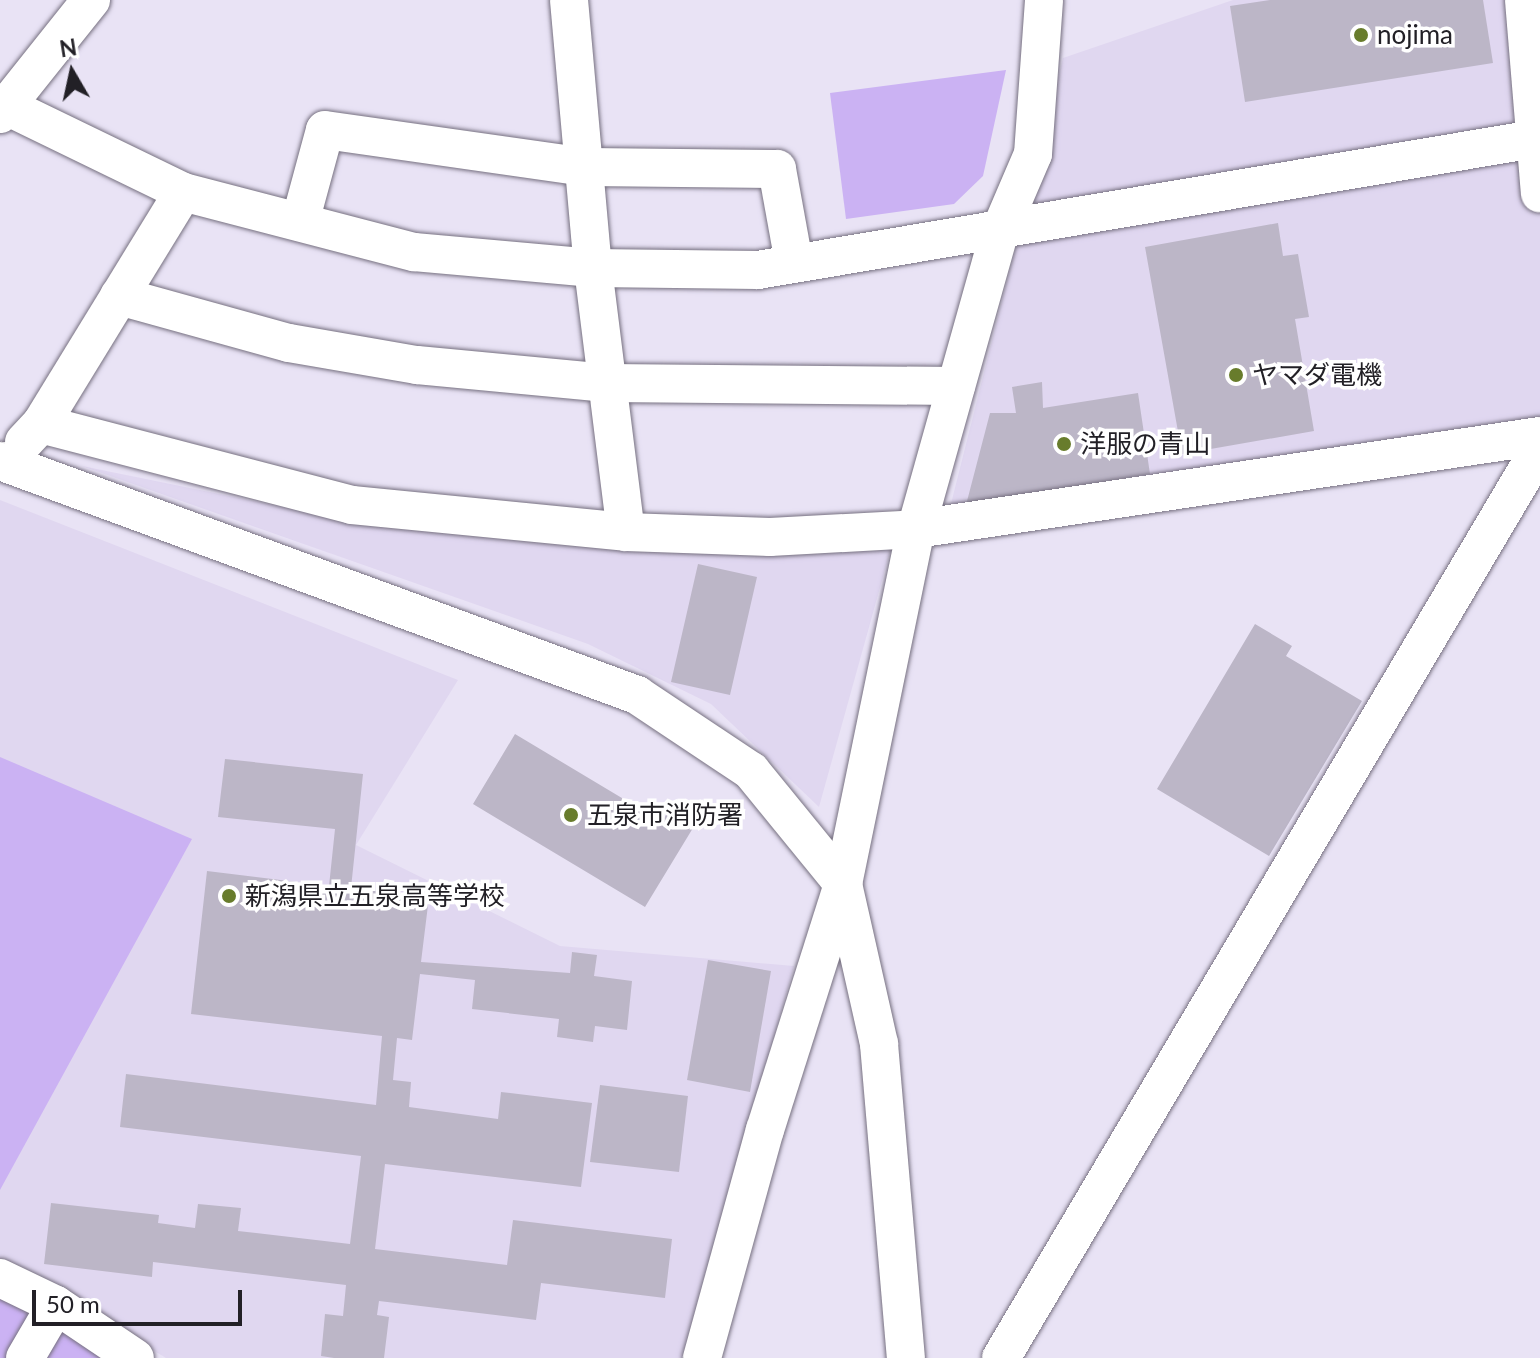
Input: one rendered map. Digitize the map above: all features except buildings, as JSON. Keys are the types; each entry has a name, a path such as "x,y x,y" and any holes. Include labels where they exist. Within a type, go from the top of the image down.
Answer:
{"street":[{"path":"91,0 2,107 183,192 414,252 593,268 758,270 1539,138"},
{"path":"569,0 593,268 626,532"},
{"path":"702,1358 765,1130 843,884 916,529 1000,231 1033,154 1044,0"},
{"path":"1524,0 1539,138 1540,193"},
{"path":"300,222 325,130 584,167 777,169 794,263"},
{"path":"183,192 41,424 2,462 637,695 751,771 843,884 879,1044 906,1358"},
{"path":"119,296 289,343 417,365 607,383 956,386"},
{"path":"41,424 352,505 626,532 770,537 916,529 1540,436"},
{"path":"1011,1354 1540,448"},
{"path":"0,1278 56,1305 135,1358"},
{"path":"25,1358 56,1305"}],"shaded area":[{"path":"1233,0 1540,0 1540,429 949,512 1063,58"},
{"path":"1006,70 983,176 954,204 846,219 830,93"},
{"path":"82,466 376,526 891,548 819,807 711,704 588,644"},
{"name":"新潟県立五泉高等学校","path":"0,500 458,680 356,845 560,946 794,966 684,1358 166,1358 0,1258"},
{"path":"0,757 192,839 0,1190"},
{"path":"0,1278 143,1358 0,1358"}],"place":[{"name":"nojima","path":"1361,35"},
{"name":"ヤマダ電機","path":"1236,375"},
{"name":"洋服の青山","path":"1064,444"},
{"name":"五泉市消防署","path":"571,815"},
{"name":"新潟県立五泉高等学校","path":"229,896"}]}
